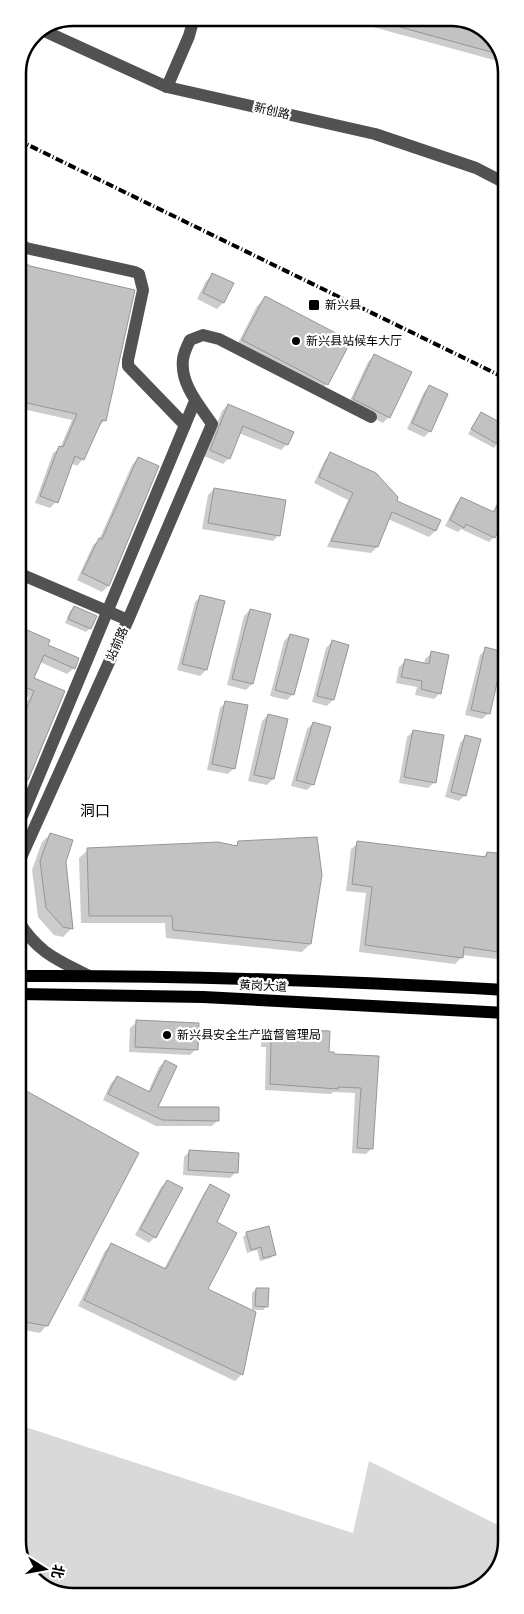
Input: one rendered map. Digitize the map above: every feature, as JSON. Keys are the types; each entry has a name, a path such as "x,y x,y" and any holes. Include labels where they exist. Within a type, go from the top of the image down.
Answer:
{"main road":[{"name":"黄岗大道","path":"26,976 315,980 498,990"},
{"name":"黄岗大道","path":"26,994 203,997 498,1012"}],"street":[{"path":"167,87 192,26"},
{"name":"新创路","path":"49,33 167,87 375,134 476,168 498,179"},
{"path":"26,248 139,274 143,290 128,366 185,425"},
{"path":"195,401 182,372 183,357 190,340 203,335 219,339 371,417"},
{"name":"站前路","path":"26,807 195,401"},
{"name":"站前路","path":"26,844 128,620 212,424 195,401"},
{"path":"26,575 128,620"},
{"path":"26,934 38,948 89,976"},
{"path":"26,998 45,994"}],"shaded area":[{"path":"26,1427 353,1533 369,1461 498,1525 497,1550 493,1561 482,1576 471,1583 451,1588 70,1588 55,1584 42,1576 34,1567 28,1553 26,1541"}],"building":[{"path":"396,26 454,26 463,28 482,38 493,52"},
{"path":"26,263 30,266 135,290 106,421 102,420 84,460 75,456 58,503 40,496 59,446 63,447 77,414 26,403"},
{"path":"212,273 234,283 224,303 203,293"},
{"name":"新兴县站候车大厅","path":"265,296 351,341 328,385 242,340"},
{"path":"374,354 412,372 390,418 353,399"},
{"path":"429,385 448,394 431,432 412,423"},
{"path":"228,404 294,432 288,445 243,426 230,459 210,450"},
{"path":"481,412 498,421 498,444 471,429"},
{"path":"330,452 376,473 398,497 397,501 441,520 436,531 392,512 378,547 331,541 353,493 319,477"},
{"path":"138,457 159,466 109,586 82,573 99,538 102,539"},
{"path":"214,488 286,500 280,536 208,523"},
{"path":"461,497 494,512 498,504 498,532 495,538 466,524 464,528 450,520"},
{"path":"200,595 225,601 207,670 182,664"},
{"path":"74,606 97,616 91,629 68,619"},
{"path":"250,609 271,614 253,684 232,679"},
{"path":"26,630 50,640 48,645 79,658 75,669 44,655 34,678 65,691 28,780 26,779 26,710 34,691 26,688"},
{"path":"290,634 309,639 294,695 275,690"},
{"path":"332,640 349,645 334,700 317,696"},
{"path":"485,647 498,650 498,679 490,714 471,710"},
{"path":"431,651 449,655 441,694 421,689 422,681 401,677 405,659 429,664"},
{"path":"225,701 248,705 235,769 212,764"},
{"path":"268,714 288,719 274,779 254,775"},
{"path":"313,722 331,727 314,785 296,780"},
{"path":"413,730 444,735 436,783 404,777"},
{"path":"465,735 481,739 466,796 451,792"},
{"path":"50,833 73,840 66,862 73,929 63,927 46,908 40,861"},
{"path":"317,837 322,875 311,944 173,930 172,916 89,916 87,848 218,842 237,846 238,841"},
{"path":"357,841 486,857 487,852 498,853 498,952 464,947 463,958 365,945 372,887 352,884"},
{"name":"新兴县安全生产监督管理局","path":"136,1020 199,1023 198,1050 135,1047"},
{"path":"267,1029 330,1031 329,1052 334,1052 334,1054 379,1056 373,1149 357,1148 361,1088 338,1087 338,1089 270,1084 271,1042 266,1041"},
{"path":"165,1060 177,1066 158,1107 219,1107 219,1121 162,1120 108,1094 117,1076 150,1092"},
{"path":"26,1091 139,1153 48,1326 26,1322"},
{"path":"189,1150 239,1153 238,1173 188,1170"},
{"path":"167,1180 183,1188 156,1238 140,1229"},
{"path":"210,1184 230,1195 217,1222 237,1233 208,1289 256,1312 243,1375 84,1300 111,1243 166,1269"},
{"path":"269,1226 276,1255 263,1258 261,1247 251,1250 246,1232"},
{"path":"256,1288 269,1288 268,1307 255,1306"}],"railway":[{"path":"26,144 498,375"}],"place":[{"name":"新兴县","path":"314,305"},
{"name":"新兴县站候车大厅","path":"296,341"},
{"name":"新兴县安全生产监督管理局","path":"167,1035"}],"district":[{"name":"洞口","path":"95,811"}]}
